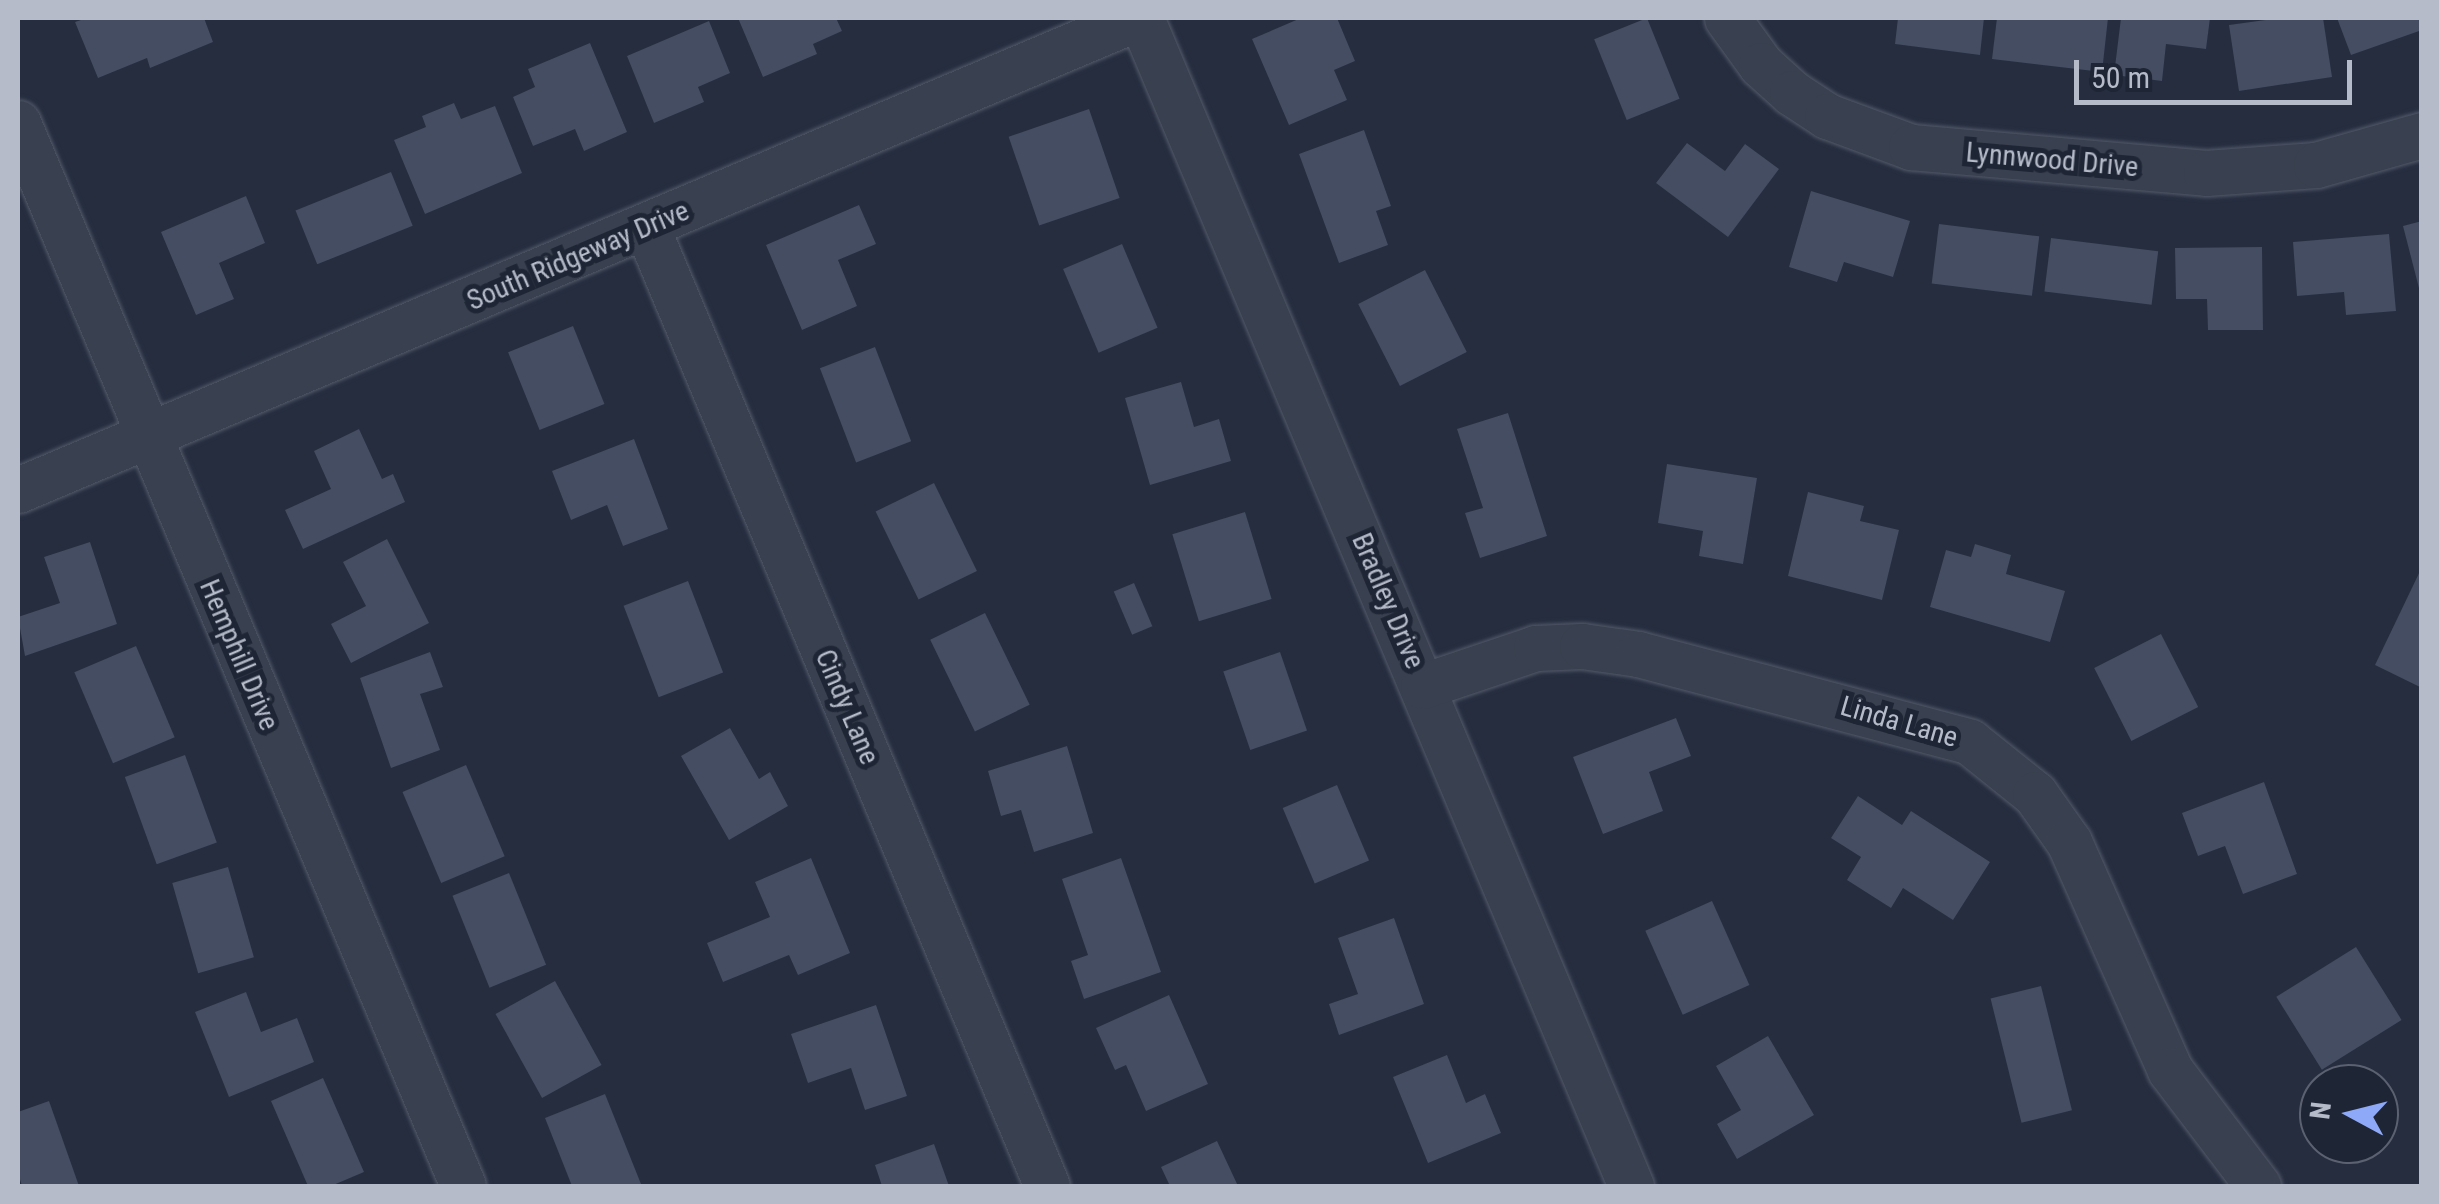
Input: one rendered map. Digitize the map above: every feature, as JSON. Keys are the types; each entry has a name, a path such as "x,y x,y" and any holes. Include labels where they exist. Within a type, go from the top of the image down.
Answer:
{"street":[{"name":"South Ridgeway Drive","path":"18,490 1139,18"},
{"name":"Bradley Drive","path":"1139,18 1424,686 1631,1186"},
{"name":"Lynnwood Drive","path":"1727,18 1761,65 1792,93 1826,116 1911,147 2206,174 2316,165 2422,136"},
{"name":"Hemphill Drive","path":"18,123 463,1186"},
{"name":"Cindy Lane","path":"647,228 1047,1186"},
{"name":"Linda Lane","path":"1424,686 1536,648 1582,646 1638,654 1970,742 2036,794 2069,842 2170,1070 2258,1186"}],"building":[{"path":"87,18 204,18 213,42 150,68 147,58 98,78 75,22"},
{"path":"738,18 836,18 842,31 813,44 817,54 763,77"},
{"path":"1301,18 1337,18 1355,61 1334,70 1347,100 1289,125 1252,39"},
{"path":"1647,18 1680,99 1627,120 1594,39"},
{"path":"1898,18 1984,18 1980,55 1895,44"},
{"path":"1997,18 2108,18 2102,72 1992,59"},
{"path":"2121,18 2210,18 2206,49 2166,44 2162,81 2114,75"},
{"path":"2280,18 2323,18 2332,77 2239,91 2229,25"},
{"path":"2337,18 2422,18 2422,30 2351,55"},
{"path":"709,21 730,73 698,87 704,102 654,123 627,56"},
{"path":"590,43 627,132 584,151 575,129 533,146 513,97 535,87 528,69"},
{"path":"454,103 461,119 495,106 522,173 425,214 394,140 426,127 422,116"},
{"path":"1089,109 1120,198 1039,226 1009,137"},
{"path":"1364,130 1391,206 1376,211 1388,245 1339,263 1299,154"},
{"path":"1687,143 1725,171 1745,144 1779,169 1728,237 1656,183"},
{"path":"391,172 413,226 317,264 296,211"},
{"path":"1811,191 1910,221 1893,277 1844,262 1837,282 1789,267"},
{"path":"246,196 265,243 219,263 234,299 196,315 161,232"},
{"path":"859,205 876,244 838,260 857,306 802,330 766,245"},
{"path":"2422,221 2422,292 2420,292 2403,226"},
{"path":"1939,224 2039,236 2032,296 1932,284"},
{"path":"2389,234 2396,311 2346,315 2344,292 2297,296 2293,242"},
{"path":"2051,238 2158,251 2152,305 2044,292"},
{"path":"1122,244 1158,328 1099,353 1063,269"},
{"path":"2262,247 2263,330 2208,330 2207,299 2176,299 2175,248"},
{"path":"1425,270 1467,352 1400,386 1358,304"},
{"path":"573,326 604,404 540,430 508,352"},
{"path":"875,347 911,441 856,462 820,368"},
{"path":"1181,382 1194,427 1219,419 1231,461 1150,485 1125,398"},
{"path":"1508,413 1547,536 1480,558 1465,513 1483,508 1457,429"},
{"path":"359,429 382,479 393,474 405,502 303,549 285,510 331,489 314,451"},
{"path":"634,439 668,529 623,546 607,505 571,520 552,471"},
{"path":"1667,464 1757,478 1743,564 1699,556 1703,531 1658,523"},
{"path":"934,483 977,571 919,600 876,511"},
{"path":"1808,492 1864,506 1860,521 1899,530 1882,600 1788,576"},
{"path":"1245,512 1272,599 1199,621 1172,534"},
{"path":"387,539 429,623 351,663 331,624 366,606 343,562"},
{"path":"90,542 117,624 25,656 18,617 60,603 44,557"},
{"path":"1975,544 2011,555 2006,574 2065,591 2050,642 1930,607 1946,550 1971,557"},
{"path":"2422,567 2422,688 2375,665"},
{"path":"688,581 723,672 659,697 624,606"},
{"path":"1134,583 1152,626 1132,635 1114,592"},
{"path":"985,613 1030,705 975,731 930,640"},
{"path":"2161,634 2198,707 2131,741 2094,668"},
{"path":"136,646 175,737 113,763 74,672"},
{"path":"430,652 443,687 420,694 440,750 391,768 360,678"},
{"path":"1280,652 1307,730 1250,750 1223,672"},
{"path":"1676,718 1691,756 1649,772 1663,811 1603,834 1573,757"},
{"path":"730,728 759,779 770,772 788,806 729,840 681,756"},
{"path":"1067,746 1093,833 1034,852 1021,810 1001,816 988,771"},
{"path":"185,755 217,842 157,864 125,777"},
{"path":"466,765 505,856 441,883 402,792"},
{"path":"2264,782 2297,874 2243,894 2225,846 2198,856 2182,813"},
{"path":"1337,785 1369,860 1315,884 1283,808"},
{"path":"1858,796 1902,825 1911,811 1990,862 1953,920 1903,888 1891,908 1847,880 1861,857 1831,838"},
{"path":"811,858 850,953 798,975 789,955 723,982 707,943 770,917 755,882"},
{"path":"1121,858 1161,972 1084,999 1071,961 1088,955 1062,879"},
{"path":"228,867 254,957 198,973 172,883"},
{"path":"509,873 546,965 490,988 452,896"},
{"path":"1712,901 1749,985 1683,1015 1645,931"},
{"path":"1394,918 1424,1004 1339,1035 1329,1004 1358,994 1338,938"},
{"path":"2356,947 2402,1020 2331,1064 2318,1064 2276,997"},
{"path":"555,981 602,1065 542,1098 496,1014"},
{"path":"2041,986 2072,1110 2022,1123 1991,999"},
{"path":"246,992 261,1032 297,1018 314,1062 229,1097 195,1012"},
{"path":"1169,995 1208,1084 1146,1111 1126,1065 1115,1070 1096,1028"},
{"path":"876,1005 907,1096 865,1110 851,1068 808,1083 791,1034"},
{"path":"1768,1036 1814,1115 1737,1159 1717,1124 1741,1110 1716,1066"},
{"path":"1447,1055 1466,1103 1485,1094 1501,1133 1428,1163 1393,1077"},
{"path":"323,1078 364,1172 331,1186 308,1186 271,1101"},
{"path":"605,1094 641,1184 572,1186 545,1118"},
{"path":"49,1101 79,1186 22,1186 18,1173 18,1112"},
{"path":"1217,1141 1238,1186 1170,1186 1161,1167"},
{"path":"934,1144 949,1186 882,1186 875,1165"}]}
